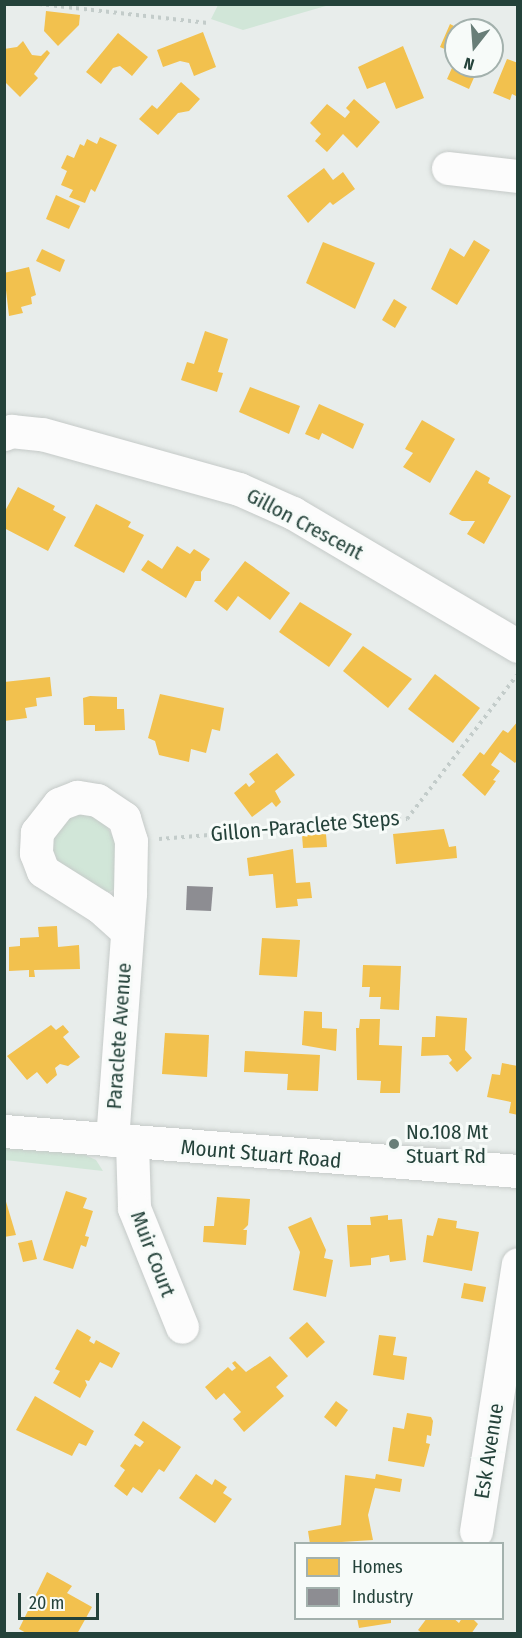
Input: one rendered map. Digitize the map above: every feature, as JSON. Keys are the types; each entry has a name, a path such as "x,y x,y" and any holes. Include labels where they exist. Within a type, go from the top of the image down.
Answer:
{"street":[{"path":"448,168 518,176"},
{"name":"Gillon Crescent","path":"4,434 11,431 42,434 239,489 293,513 518,646"},
{"name":"Paraclete Avenue","path":"122,1142 131,841 124,818 97,800 77,797 53,809 37,832 36,853 46,876 100,908 127,931"},
{"name":"Mount Stuart Road","path":"4,1131 518,1172"},
{"name":"Muir Court","path":"122,1142 134,1208 182,1327"},
{"name":"Esk Avenue","path":"476,1532 518,1264"}],"path":[{"path":"39,4 208,22"},
{"name":"Gillon-Paraclete Steps","path":"131,841 407,819 518,675"}],"green space":[{"path":"218,4 329,5 243,30 211,19"},
{"path":"87,811 103,819 116,843 115,889 109,892 69,877 48,853 54,823 67,813"},
{"path":"4,1147 79,1152 96,1160 103,1171 5,1160"}],"building: Homes":[{"path":"46,11 80,15 79,25 58,46 44,31"},
{"path":"203,32 216,67 194,76 189,63 180,61 163,67 157,50"},
{"path":"118,33 148,57 132,76 120,66 113,68 101,84 86,72"},
{"path":"23,41 32,55 41,56 47,50 50,53 34,74 38,78 20,97 4,81 4,49 17,47"},
{"path":"403,46 424,98 396,109 385,82 367,89 358,67"},
{"path":"507,59 518,63 518,97 512,94 510,100 493,93 499,78 504,78 504,66"},
{"path":"447,78 474,78 469,89"},
{"path":"181,82 200,99 189,111 178,113 158,135 139,119 152,105 157,109"},
{"path":"354,99 380,122 357,148 343,134 327,152 315,141 321,134 310,123 327,104 345,118 350,112 346,108"},
{"path":"100,137 117,145 95,192 91,189 85,203 69,197 73,190 61,185 67,171 61,168 67,155 74,158 80,144 84,146 87,139 97,144"},
{"path":"324,168 333,180 343,172 355,189 333,205 330,202 308,223 287,196"},
{"path":"56,195 80,206 69,229 46,219"},
{"path":"474,240 490,250 457,305 431,289 450,248 464,257"},
{"path":"323,242 375,263 355,309 306,283"},
{"path":"42,249 65,260 60,272 36,261"},
{"path":"29,267 36,295 31,297 32,304 21,307 23,313 9,316 4,273"},
{"path":"394,299 407,307 395,328 382,320"},
{"path":"205,331 228,339 218,372 223,373 217,392 181,380 187,362 194,364"},
{"path":"250,387 300,406 289,434 239,412"},
{"path":"319,404 364,424 353,449 322,433 319,440 305,434"},
{"path":"422,420 455,439 430,483 403,467 413,453 405,449"},
{"path":"476,470 490,478 488,483 511,496 484,544 467,534 475,521 462,521 449,514"},
{"path":"18,487 55,506 53,510 66,517 48,551 4,528 4,513"},
{"path":"96,504 131,522 128,527 144,535 124,573 74,546"},
{"path":"177,546 190,554 194,549 210,559 201,572 201,581 195,581 186,598 141,570 148,560 162,569"},
{"path":"245,561 290,593 270,620 238,596 227,611 214,601"},
{"path":"300,602 352,634 329,667 279,632"},
{"path":"363,646 412,679 388,708 343,671"},
{"path":"435,674 480,708 453,743 408,709"},
{"path":"50,677 52,696 36,698 37,706 25,708 27,718 4,721 4,682"},
{"path":"160,694 224,708 220,731 212,729 206,753 191,749 189,762 159,755 155,741 148,738"},
{"path":"117,697 117,709 124,709 125,730 95,731 95,725 84,725 83,698"},
{"path":"518,721 518,759 515,763 500,752 491,765 500,771 485,796 462,775 480,752 484,755 503,730 508,733"},
{"path":"277,753 295,775 275,791 281,802 276,807 272,802 252,817 234,793 246,783 249,787 255,782 249,774"},
{"path":"444,829 449,847 456,846 457,858 396,864 393,834"},
{"path":"326,834 327,847 303,848 302,835"},
{"path":"293,849 296,883 310,882 312,898 297,899 298,906 276,908 273,874 249,876 247,858"},
{"path":"57,926 58,947 79,945 80,969 34,970 35,977 29,977 29,970 9,971 9,947 20,946 20,938 39,937 38,927"},
{"path":"262,938 300,940 297,977 259,975"},
{"path":"363,965 401,966 399,1010 380,1009 381,997 369,997 370,987 362,987"},
{"path":"304,1011 322,1012 322,1028 337,1029 336,1051 302,1045"},
{"path":"436,1016 467,1018 465,1050 472,1058 457,1072 449,1063 452,1060 448,1055 421,1056 422,1037 435,1037"},
{"path":"360,1019 380,1019 379,1045 402,1046 400,1093 380,1093 381,1081 357,1080 356,1028 359,1028"},
{"path":"51,1025 56,1030 63,1025 69,1032 63,1037 80,1057 68,1066 60,1064 55,1068 57,1075 47,1084 37,1072 27,1080 7,1056"},
{"path":"165,1033 209,1035 207,1077 162,1074"},
{"path":"245,1051 320,1055 318,1091 287,1090 288,1074 244,1072"},
{"path":"502,1063 518,1066 518,1115 509,1113 511,1102 487,1097 492,1074 500,1075"},
{"path":"66,1191 87,1198 83,1208 93,1211 85,1236 89,1237 86,1247 81,1245 73,1269 43,1260"},
{"path":"4,1195 16,1235 4,1237"},
{"path":"217,1197 250,1199 248,1225 243,1230 247,1230 246,1245 203,1242 204,1226 214,1226"},
{"path":"388,1215 388,1220 402,1219 406,1260 390,1262 389,1255 371,1258 371,1265 350,1267 347,1225 371,1225 370,1217"},
{"path":"311,1217 326,1250 324,1258 333,1260 326,1297 293,1290 300,1252 288,1227"},
{"path":"438,1218 457,1221 456,1228 479,1232 472,1271 423,1262 427,1235 433,1236"},
{"path":"32,1240 37,1259 23,1262 18,1243"},
{"path":"464,1283 486,1287 483,1302 461,1298"},
{"path":"307,1322 325,1342 307,1358 289,1338"},
{"path":"77,1329 91,1337 89,1341 94,1344 96,1340 120,1353 112,1368 100,1362 89,1381 85,1380 87,1385 80,1398 53,1383 60,1371 55,1369"},
{"path":"379,1335 396,1337 393,1355 407,1357 404,1380 373,1375"},
{"path":"270,1356 288,1376 276,1387 284,1396 244,1432 233,1419 241,1412 224,1393 216,1400 205,1387 228,1367 232,1371 236,1368 232,1363 235,1361 246,1372"},
{"path":"35,1396 94,1431 86,1446 79,1443 72,1456 16,1430"},
{"path":"336,1401 348,1410 336,1427 324,1417"},
{"path":"407,1413 431,1417 433,1421 431,1436 427,1435 426,1443 430,1444 424,1467 388,1461 393,1427 404,1429"},
{"path":"143,1421 181,1447 164,1472 159,1469 142,1493 133,1487 127,1496 114,1486 125,1470 120,1466 135,1444 140,1447 144,1442 134,1435"},
{"path":"196,1474 212,1485 215,1479 227,1487 223,1493 232,1499 215,1523 179,1498"},
{"path":"376,1474 402,1479 400,1492 375,1488 368,1515 373,1540 310,1542 308,1531 341,1525 345,1475 375,1479"},
{"path":"47,1572 72,1586 67,1593 92,1607 77,1634 28,1634 19,1629"},
{"path":"357,1620 391,1620 391,1623 359,1628"},
{"path":"426,1620 455,1620 459,1623 461,1620 474,1620 478,1624 471,1634 423,1634 418,1630"}],"building: Industry":[{"path":"187,886 213,887 211,911 186,910"}],"place":[{"name":"No.108 Mt Stuart Rd","path":"394,1144"}]}
